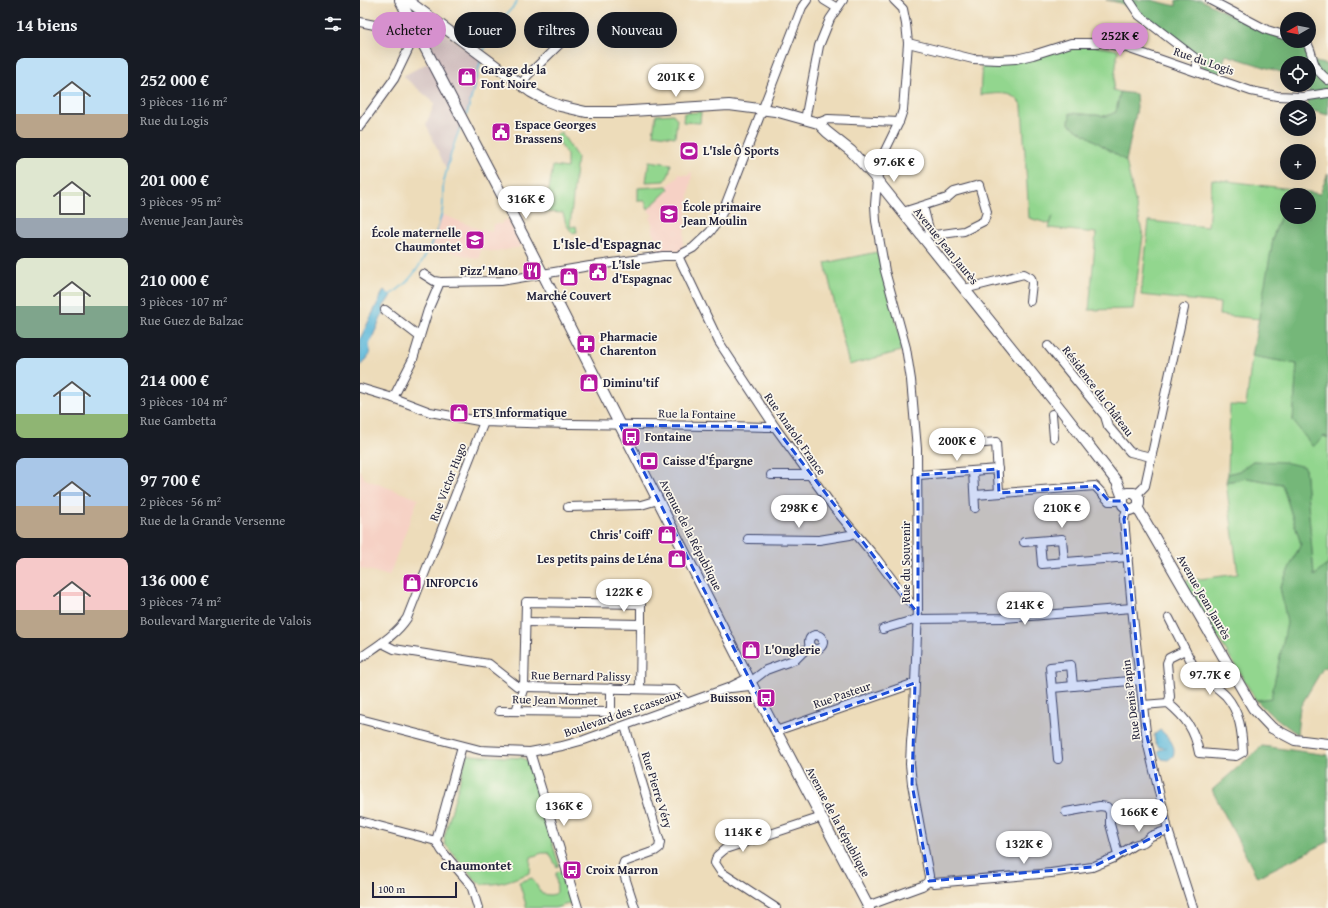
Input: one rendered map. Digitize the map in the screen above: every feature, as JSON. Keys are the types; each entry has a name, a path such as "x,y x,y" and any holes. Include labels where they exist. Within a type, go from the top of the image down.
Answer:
{"main road":[{"name":"Avenue de la République","path":"400,0 407,12"},
{"name":"Avenue Jean Jaurès","path":"407,0 424,12"},
{"name":"Avenue Jean Jaurès","path":"446,29 521,85 547,101 569,109 586,112 620,112 729,105 775,110 818,123 851,151 877,180 1117,482 1253,708 1272,728 1296,740 1328,744"},
{"name":"Avenue de la République","path":"425,48 542,273 750,681 868,907"}],"street":[{"path":"423,274 434,281 440,282 501,281 542,273 673,255 678,256 693,248 719,220 802,7 807,0"},
{"path":"824,0 837,8"},
{"path":"805,120 819,46 825,30 843,0"},
{"name":"Rue du Souvenir","path":"894,0 900,5 906,16 908,43 903,110 899,122 881,159 877,180 875,205 877,227 885,271 906,348 915,421 918,475 918,619 911,742 911,778 929,881"},
{"path":"1129,0 1139,15 1195,58 1197,63 1197,72"},
{"path":"1210,0 1267,30 1280,34"},
{"path":"360,22 372,24"},
{"name":"Rue du Logis","path":"908,43 972,59 999,60 1016,59 1033,55 1071,43 1103,43 1127,48 1251,91 1302,97 1328,93"},
{"path":"360,126 394,79 408,48"},
{"path":"521,85 527,76 556,48"},
{"path":"1309,48 1314,65 1328,80"},
{"path":"818,123 828,119 899,122"},
{"path":"903,212 947,198 954,192 979,185 987,212 984,221 964,231 935,235 930,233 923,206"},
{"name":"Rue Anatole France","path":"678,256 719,342 775,427 854,533 876,558 907,599 915,608 918,608"},
{"path":"964,289 1024,274 1030,278 1032,283 1030,301"},
{"path":"393,398 413,358 428,310 440,282"},
{"path":"974,495 1095,486 1109,501 1129,500 1145,486 1184,308"},
{"path":"385,310 420,337"},
{"name":"Résidence du Château","path":"1048,346 1104,416 1108,426 1130,452 1151,457"},
{"path":"360,388 393,398 430,412 484,422 620,425"},
{"path":"1052,414 1054,438"},
{"name":"Rue Victor Hugo","path":"360,658 382,643 403,624 409,615 484,422"},
{"name":"Rue la Fontaine","path":"620,425 775,427"},
{"path":"963,445 996,442 999,493"},
{"path":"918,475 998,469"},
{"path":"973,471 975,508"},
{"path":"770,475 810,475"},
{"path":"568,508 641,505 658,500"},
{"name":"Rue Denis Papin","path":"1129,500 1124,519 1132,608 1147,740 1168,830 1193,908"},
{"path":"748,539 819,540 854,533"},
{"path":"1024,542 1062,539 1064,562"},
{"path":"1040,540 1042,564 1128,557"},
{"path":"516,711 524,687 526,602 641,604 640,689"},
{"path":"883,628 918,619 1005,618 1132,608"},
{"path":"1143,705 1168,703 1181,714 1190,726 1197,743 1199,753 1236,756 1243,752 1241,728 1238,718 1226,697 1195,669 1169,618"},
{"path":"526,622 641,624"},
{"name":"Rue Bernard Palissy","path":"382,643 394,649 489,664 517,686 674,690 687,703"},
{"name":"Boulevard des Ecasseaux","path":"360,720 480,750 530,752 562,746 624,726 750,681 766,670 796,659 805,650 811,647"},
{"path":"1168,703 1170,697 1167,663 1169,658 1185,650"},
{"path":"1058,759 1050,667 1071,665 1073,686"},
{"path":"1052,688 1140,680"},
{"name":"Rue Pasteur","path":"776,731 915,683"},
{"name":"Rue Jean Monnet","path":"498,711 611,712 611,688"},
{"name":"Rue Pierre Véry","path":"624,726 660,842 659,848 655,851 624,862 622,868 635,908"},
{"path":"436,841 462,746"},
{"path":"530,752 578,908"},
{"path":"1066,812 1100,806 1107,807 1110,812 1110,824 1118,854"},
{"path":"776,908 721,872 715,863 717,856 725,849 816,819 820,816"},
{"path":"360,821 436,841 471,885 478,908"},
{"path":"868,907 922,886 929,881 934,882 1080,870 1092,867 1134,845 1144,842 1151,836 1168,830"}],"highlighted area":[{"path":"620,425 775,427 918,614 918,475 998,469 999,493 1095,486 1109,501 1122,501 1127,509 1124,519 1144,723 1168,830 1092,867 929,881 912,784 915,683 776,731"}],"shaded area":[{"path":"446,34 454,40 454,48 464,48 481,61 470,106 455,140 447,171 426,124 435,103 403,76 435,59 430,48 446,48"},
{"name":"École primaire Jean Moulin","path":"690,172 692,173 682,250 661,253 656,244 652,227 654,224 652,224 650,217 653,216 645,201 638,201 638,188 667,186 678,177 678,174 689,175"},
{"name":"École maternelle Chaumontet","path":"441,214 479,229 492,232 493,224 502,224 502,222 508,219 521,247 494,252 481,249 479,259 430,247 436,234"},
{"path":"360,470 365,479 418,499 389,576 360,568"}],"green space":[{"path":"1106,0 1151,0 1176,6 1176,0 1201,0 1267,33 1280,36 1280,48 1306,48 1310,56 1280,56 1280,72 1226,55 1219,74 1200,67 1197,56 1121,3"},
{"path":"1085,46 1118,50 1113,90 1120,92 1116,112 1107,116 1070,113 1069,124 1126,161 1143,236 1133,309 1089,310 1096,233 1049,228 1053,216 1050,224 1029,218 1022,106 1014,97 1009,95 980,95 982,62 1044,54"},
{"path":"1316,62 1328,65 1328,115 1316,112 1316,100 1308,100 1309,92 1316,92"},
{"path":"1120,92 1136,94 1137,108 1126,161 1069,124 1070,113 1107,116 1116,112"},
{"path":"701,112 700,123 683,122 684,113"},
{"path":"673,114 677,119 675,137 653,134 656,115"},
{"path":"561,132 577,157 570,227 576,226 577,232 572,233 566,224 563,213 545,212 553,166 567,168 567,155 555,136"},
{"path":"649,161 671,164 669,174 665,181 646,182"},
{"path":"1328,173 1328,438 1324,436 1313,447 1293,421 1297,364 1252,356 1274,234 1280,218 1280,224 1316,224 1316,193 1320,194"},
{"path":"1212,179 1283,188 1280,188 1280,218 1274,234 1260,319 1219,315 1220,303 1141,295 1149,221 1208,227"},
{"path":"667,186 669,189 648,209 645,201 638,201 638,188"},
{"path":"877,252 903,346 900,347 901,351 849,365 825,263"},
{"path":"1252,356 1297,364 1293,421 1328,438 1328,564 1314,576 1305,467 1253,461 1239,471 1228,474 1230,405 1246,406"},
{"path":"1253,461 1284,462 1305,467 1314,576 1328,564 1328,667 1323,668 1300,707 1297,734 1267,711 1256,700 1271,698 1287,623 1280,587 1301,544 1282,484 1247,478 1226,482 1228,474 1239,471"},
{"path":"1247,478 1282,484 1301,544 1280,587 1288,623 1271,699 1256,700 1184,581 1238,574 1226,482"},
{"path":"1262,746 1328,755 1328,842 1257,877 1212,790"},
{"path":"467,755 523,758 527,761 559,865 557,867 549,853 542,853 531,857 530,873 496,884 483,884 477,882 445,844 444,838"},
{"path":"559,871 561,872 571,903 555,908 527,908 519,882 532,878 542,894 555,894 557,892 556,873"}],"water":[{"path":"384,290 391,296 383,307 384,311 369,345 370,351 368,357 360,366 360,339"},
{"path":"1160,730 1169,738 1173,745 1173,756 1168,760 1162,759 1158,753 1159,750 1167,748 1159,747 1155,742 1154,735"}],"waterway":[{"path":"483,51 499,27 501,20 516,4 517,0"},
{"path":"467,114 481,60"},
{"path":"389,295 399,289 408,280 430,247 442,212 443,184 460,128"}],"place":[{"name":"Garage de la Font Noire","path":"467,77"},
{"name":"Espace Georges Brassens","path":"501,132"},
{"name":"L'Isle Ô Sports","path":"689,151"},
{"name":"École primaire Jean Moulin","path":"669,214"},
{"name":"École maternelle Chaumontet","path":"475,240"},
{"name":"Pizz' Mano","path":"532,271"},
{"name":"L'Isle d'Espagnac","path":"598,272"},
{"name":"Marché Couvert","path":"569,277"},
{"name":"Pharmacie Charenton","path":"586,344"},
{"name":"Diminu'tif","path":"589,383"},
{"name":"ETS Informatique","path":"459,413"},
{"name":"Fontaine","path":"631,437"},
{"name":"Caisse d'Épargne","path":"649,461"},
{"name":"Chris' Coiff'","path":"667,535"},
{"name":"Les petits pains de Léna","path":"677,559"},
{"name":"INFOPC16","path":"412,583"},
{"name":"L'Onglerie","path":"751,650"},
{"name":"Buisson","path":"766,698"},
{"name":"Croix Marron","path":"572,870"}],"district":[{"name":"L'Isle-d'Espagnac","path":"607,244"},
{"name":"Chaumontet","path":"476,865"}]}
